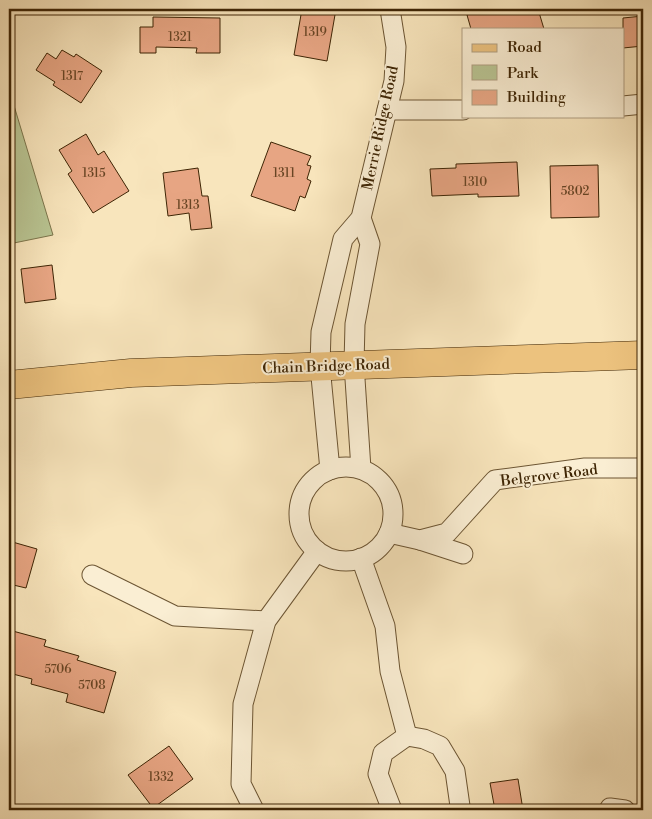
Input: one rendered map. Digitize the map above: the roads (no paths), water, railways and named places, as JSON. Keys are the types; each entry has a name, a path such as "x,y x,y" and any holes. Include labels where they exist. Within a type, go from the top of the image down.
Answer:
{"main road":[{"name":"Chain Bridge Road","path":"9,385 122,374 354,364 643,355"}],"street":[{"name":"Merrie Ridge Road","path":"330,470 320,366 321,332 343,239 361,218 394,80 396,47 390,9"},
{"path":"624,106 643,104"},
{"path":"387,110 462,110"},
{"path":"361,218 370,244 355,324 354,364 362,470"},
{"path":"350,467 362,470 375,477 385,488 392,502 393,518 389,533 382,545 371,554 362,558 343,561 329,558 317,551 306,539 300,525 299,509 303,493 313,480 330,470 350,467"},
{"name":"Belgrove Road","path":"389,533 420,540 448,533 496,480 586,468 643,468"},
{"path":"420,540 463,554"},
{"path":"254,810 241,784 243,704 266,621 317,551"},
{"path":"362,558 385,626 390,671 407,736"},
{"path":"92,575 175,616 266,621"},
{"path":"392,810 378,774 383,753 407,736 424,739 440,746 455,771 459,810"},
{"path":"609,810 610,808 626,810"}]}
